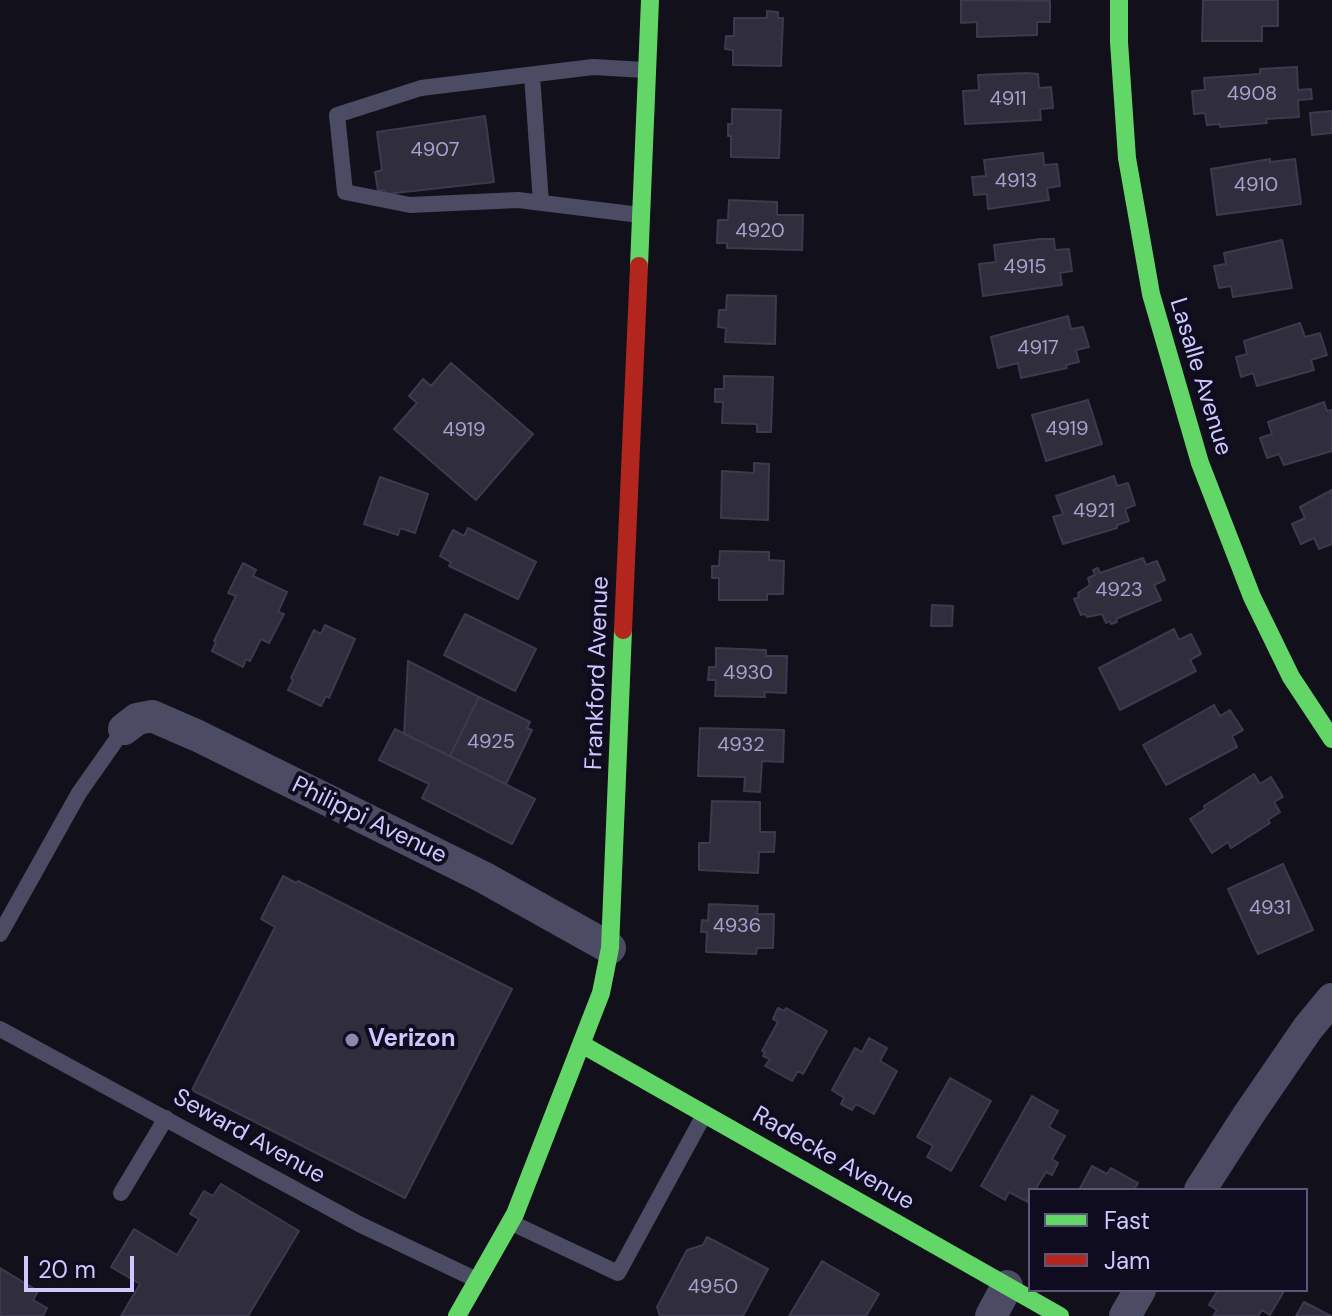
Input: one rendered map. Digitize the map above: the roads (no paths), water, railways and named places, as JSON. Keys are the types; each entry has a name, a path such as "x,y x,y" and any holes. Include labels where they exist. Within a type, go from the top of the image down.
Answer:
{"street":[{"name":"Frankford Avenue","path":"457,1316 510,1223 583,1045 601,993 610,948 650,0"},
{"name":"Lasalle Avenue","path":"1119,0 1127,158 1155,310 1200,463 1252,597 1291,677 1332,739"},
{"name":"Philippi Avenue","path":"124,729 137,719 152,716 198,736 483,877 610,948"},
{"path":"1201,1188 1283,1065 1332,999"},
{"name":"Radecke Avenue","path":"583,1045 1060,1316"},
{"path":"991,1316 1007,1286"},
{"path":"1125,1316 1139,1292"}],"lane":[{"path":"641,215 518,200 410,205 345,192 337,115 421,88 593,67 647,70"},
{"path":"532,75 541,203"},
{"path":"0,934 79,793 124,729"},
{"name":"Seward Avenue","path":"0,1029 359,1224 478,1280"},
{"path":"510,1223 618,1273 705,1114"},
{"path":"121,1193 166,1118"}],"place":[{"name":"Verizon","path":"352,1040"}]}
